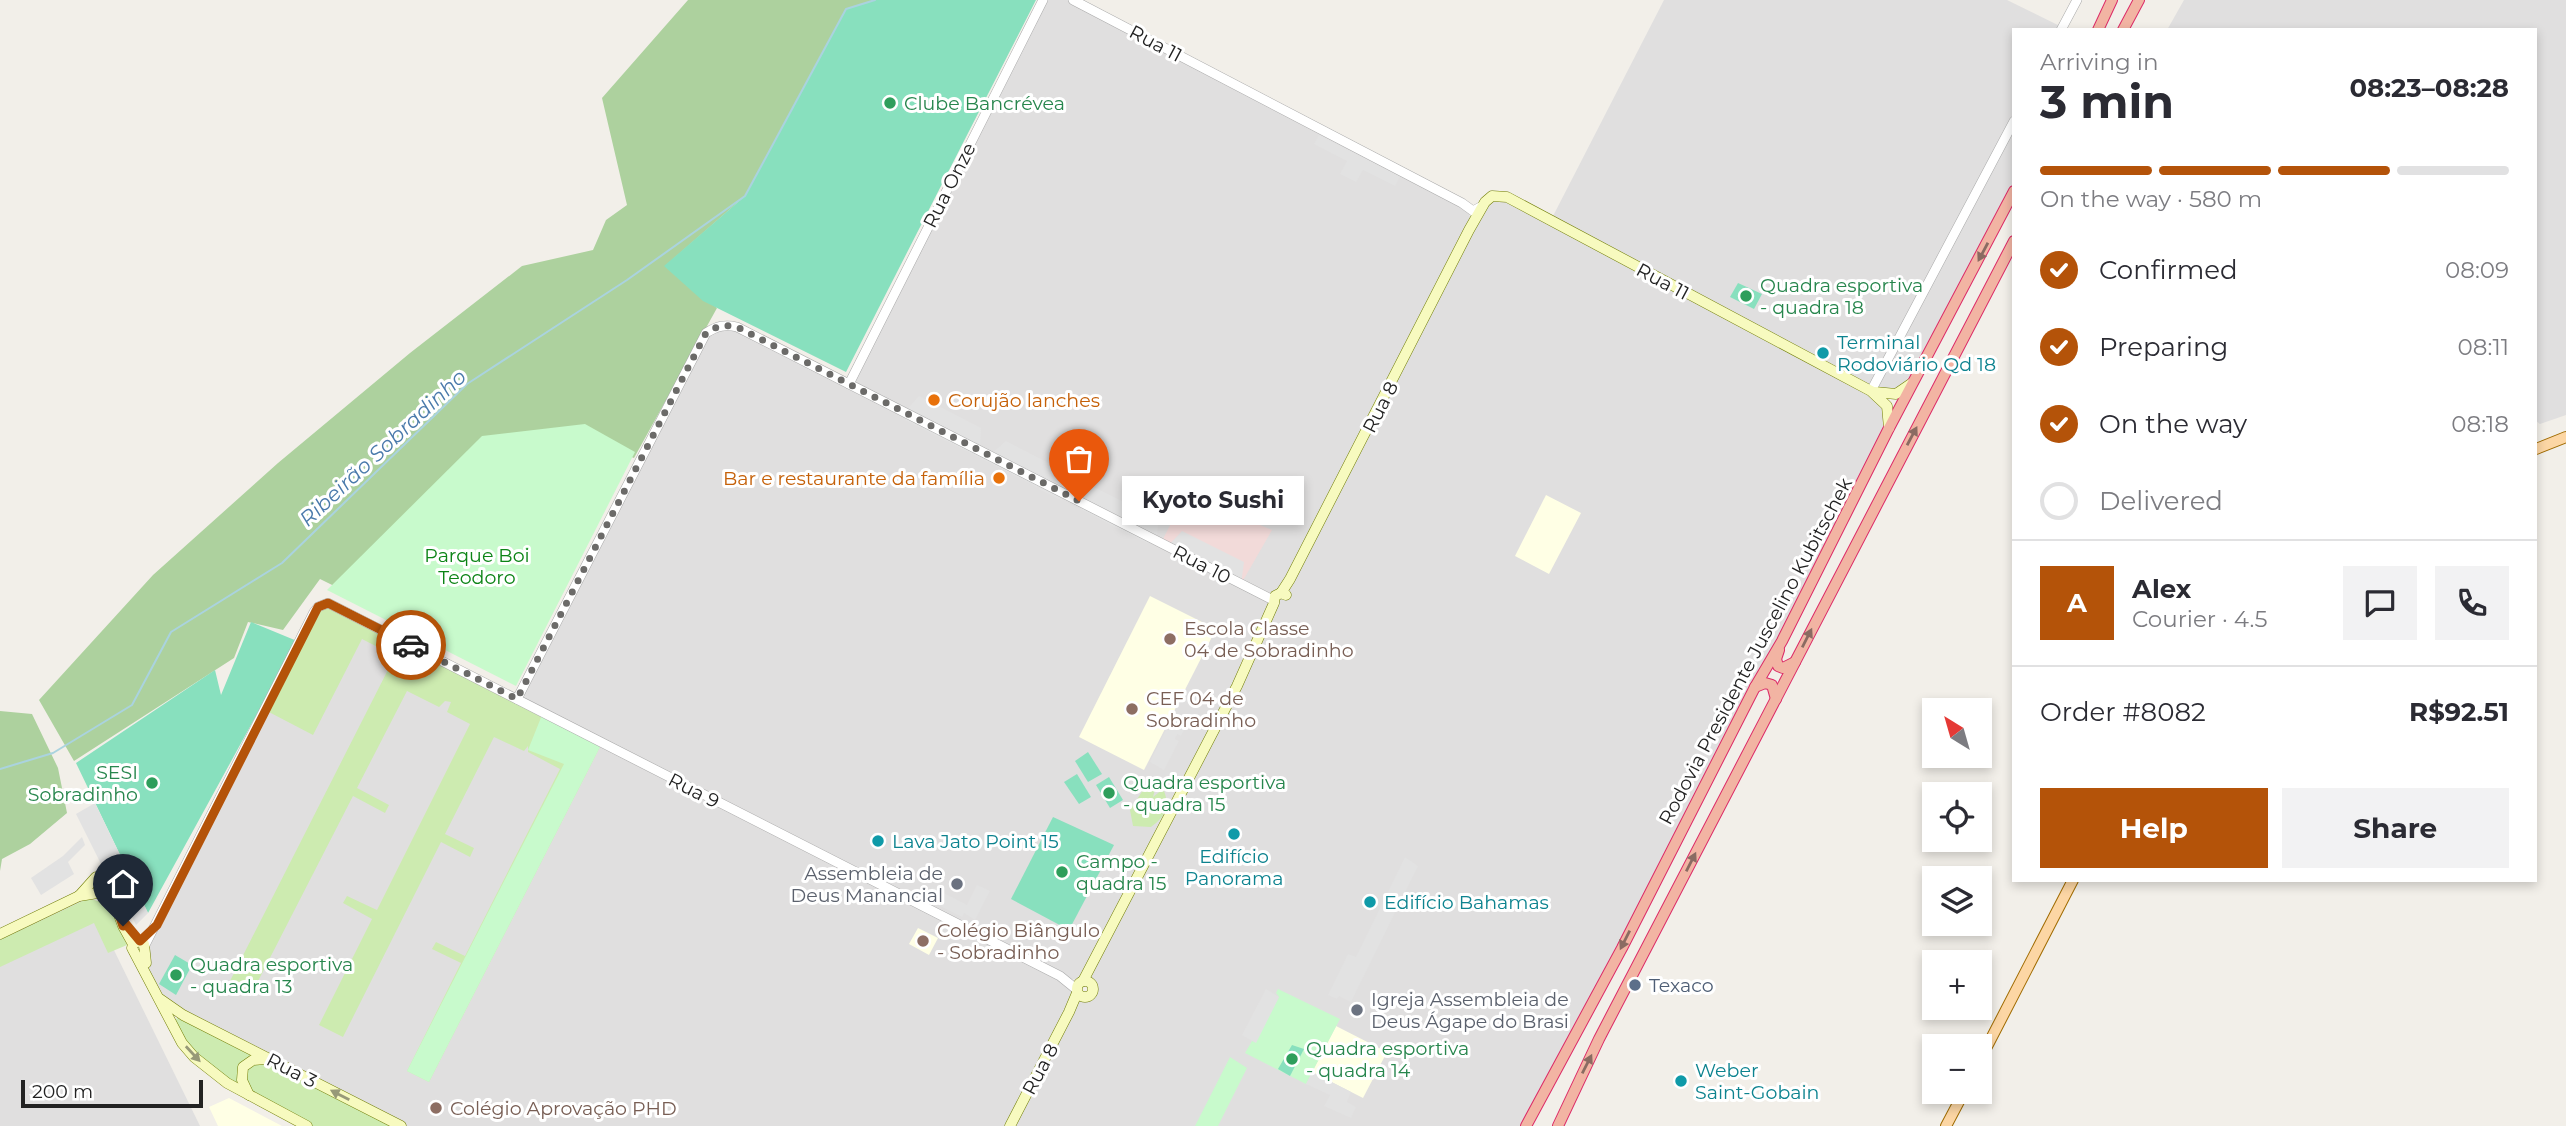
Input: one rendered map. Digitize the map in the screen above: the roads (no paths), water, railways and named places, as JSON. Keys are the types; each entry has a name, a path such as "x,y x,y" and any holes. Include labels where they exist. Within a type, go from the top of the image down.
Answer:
{"highway":[{"path":"2099,28 2112,0"},
{"path":"2124,28 2138,0"},
{"name":"Rodovia Presidente Juscelino Kubitschek","path":"1526,1126 1622,947 1755,687 1782,641 1888,430 2012,195"},
{"name":"Rodovia Presidente Juscelino Kubitschek","path":"1558,1126 1599,1039 2012,245"},
{"path":"1782,641 1776,659 1778,666 1783,668 1795,662"},
{"path":"1755,687 1765,683 1772,685 1776,699"}],"main road":[{"name":"Rua 11","path":"1482,206 1492,196 1507,197 1871,391"},
{"path":"1469,230 1482,206"},
{"name":"Rua 8","path":"1010,1126 1237,686 1267,618 1289,582 1469,230"},
{"path":"1871,391 1895,394 1916,379"},
{"path":"1871,391 1887,406 1888,430"},
{"path":"2537,449 2566,437"},
{"path":"79,896 96,877 102,876 108,881 103,891"},
{"path":"92,882 93,890 103,891 114,902 120,917 139,946 156,996 172,1026 194,1057 250,1097 307,1126"},
{"path":"1992,1037 2072,882"},
{"path":"0,934 79,896 103,891"},
{"name":"Rua 3","path":"156,996 183,1015 401,1126"},
{"path":"172,1026 174,1020 183,1015"},
{"path":"250,1097 242,1080 243,1067 253,1060 269,1059"},
{"path":"1946,1126 1958,1104"}],"street":[{"name":"Rua Onze","path":"849,384 1043,0"},
{"name":"Rua 11","path":"1073,0 1473,211 1482,206"},
{"path":"2062,28 2077,0"},
{"path":"1871,391 2012,125"},
{"path":"1462,203 1469,230"},
{"name":"Rua 10","path":"517,699 706,333 727,325 737,327 1256,591 1279,598"},
{"name":"Rua 9","path":"139,946 157,925 314,612 328,603 1082,988"}],"waterway":[{"name":"Ribeirão Sobradinho","path":"0,769 53,753 132,705 171,632 282,563 467,384 627,280 745,196 846,9 875,0"}],"place":[{"name":"Clube Bancrévea","path":"890,103"},
{"name":"Quadra esportiva - quadra 18","path":"1746,296"},
{"name":"Terminal Rodoviário Qd 18","path":"1823,353"},
{"name":"Corujão lanches","path":"934,400"},
{"name":"Bar e restaurante da família","path":"999,478"},
{"name":"Kyoto Sushi","path":"1079,501"},
{"name":"Escola Classe 04 de Sobradinho","path":"1170,639"},
{"name":"CEF 04 de Sobradinho","path":"1132,709"},
{"name":"SESI Sobradinho","path":"152,783"},
{"name":"Quadra esportiva - quadra 15","path":"1109,793"},
{"name":"Edifício Panorama","path":"1234,834"},
{"name":"Lava Jato Point 15","path":"878,841"},
{"name":"Campo - quadra 15","path":"1062,872"},
{"name":"Assembleia de Deus Manancial","path":"957,884"},
{"name":"Edifício Bahamas","path":"1370,902"},
{"name":"Colégio Biângulo - Sobradinho","path":"923,941"},
{"name":"Quadra esportiva - quadra 13","path":"176,975"},
{"name":"Texaco","path":"1635,985"},
{"name":"Igreja Assembleia de Deus Ágape do Brasi","path":"1357,1010"},
{"name":"Quadra esportiva - quadra 14","path":"1292,1059"},
{"name":"Weber Saint-Gobain","path":"1681,1081"},
{"name":"Colégio Aprovação PHD","path":"436,1108"}],"park label":[{"name":"Parque Boi Teodoro","path":"477,566"}]}
